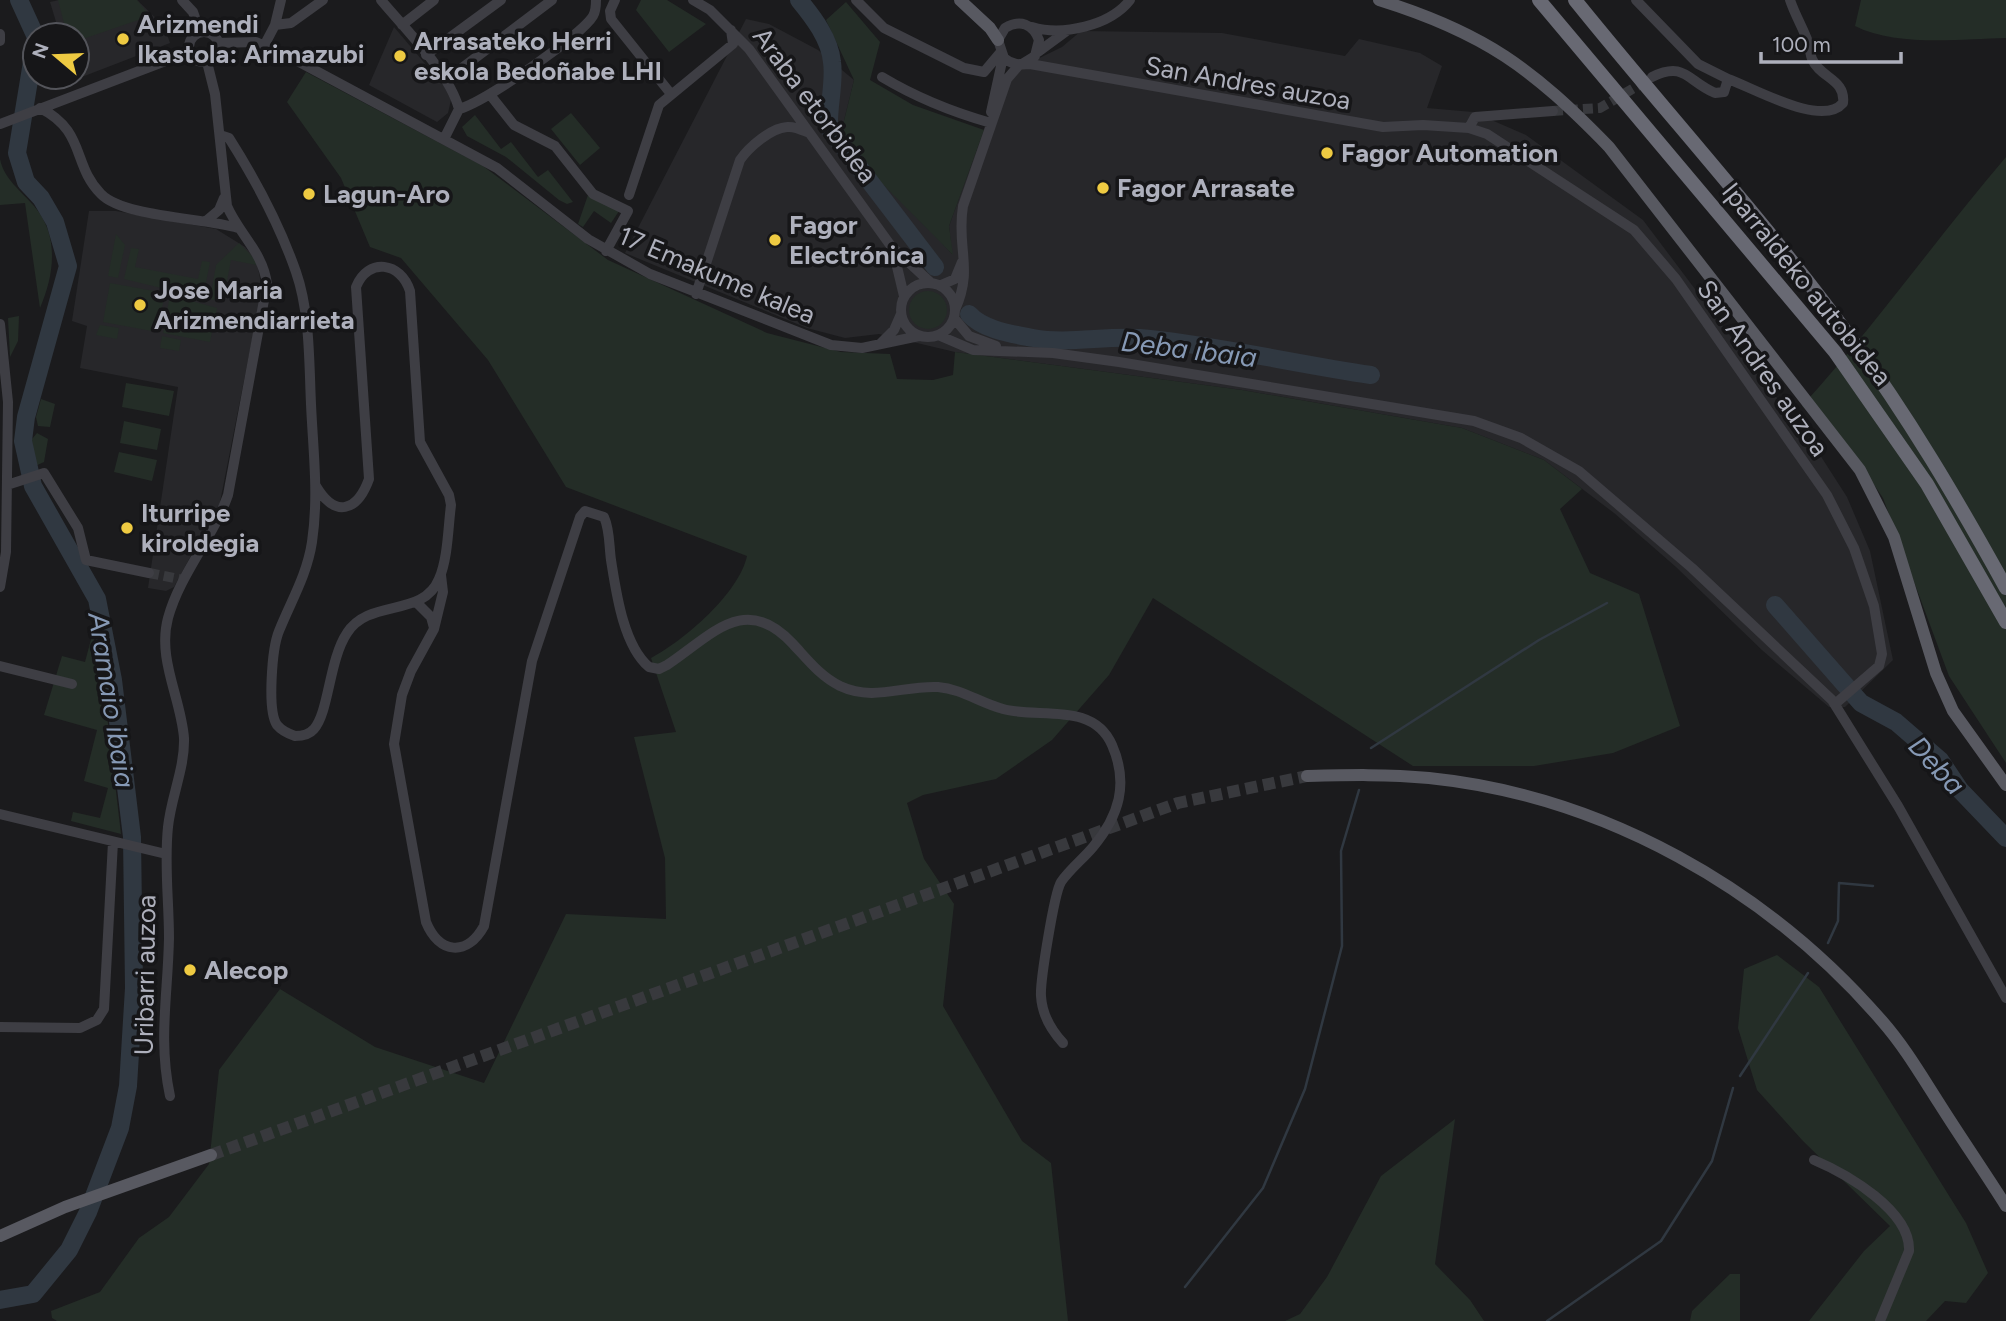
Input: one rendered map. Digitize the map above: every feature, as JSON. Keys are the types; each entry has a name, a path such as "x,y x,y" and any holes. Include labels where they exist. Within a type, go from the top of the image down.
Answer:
{"highway":[{"name":"Iparraldeko autobidea","path":"1539,0 1835,352 1927,484 2006,622"},
{"path":"1575,0 1849,335 1934,461 2006,588"}],"main road":[{"path":"960,0 990,28 1000,50"},
{"path":"1378,0 1423,14 1507,54 1563,100 1609,147 1860,470 1894,537 1936,673 1953,711 2006,785"},
{"path":"1307,776 1365,775 1431,779 1518,796 1599,820 1688,861 1746,897 1812,949 1882,1021 1914,1063 2006,1206"},
{"path":"0,1236 65,1207 211,1155"}],"street":[{"path":"181,0 193,12 200,32"},
{"path":"265,44 275,25 281,0"},
{"path":"275,25 291,23 323,0"},
{"path":"381,0 446,80 459,109"},
{"path":"401,25 434,0"},
{"path":"426,55 500,0"},
{"path":"446,80 552,0"},
{"path":"444,139 459,109 491,96 580,29 595,14 596,0"},
{"path":"615,0 610,11 611,19 671,94"},
{"name":"Araba etorbidea","path":"693,0 731,29 789,102 891,246 935,284"},
{"path":"856,0 884,28 964,68 984,72 996,86"},
{"path":"991,123 1005,28 1011,24 1026,24 1049,31 1072,28 1113,16 1130,0"},
{"path":"1636,0 1698,64 1728,79 1815,111 1838,109 1843,103 1839,85 1812,60 1810,47 1790,0"},
{"path":"1032,27 1039,40 1037,53"},
{"path":"939,335 955,314 967,271 960,225 963,206 1007,79 1021,64 1072,28"},
{"path":"629,195 649,128 659,105 733,44 731,29"},
{"path":"200,32 213,35 218,43 217,55 207,62 198,61 189,52 192,38 200,32"},
{"path":"0,34 0,41"},
{"name":"17 Emakume kalea","path":"218,43 244,40 265,44 516,179 606,251 683,289 697,292 719,303 831,345 862,348 919,336"},
{"path":"984,72 1000,50"},
{"name":"San Andres auzoa","path":"1000,50 1021,64 1371,126 1469,128 1496,140 1634,230 1676,279 1842,520 1870,596 1882,654 1879,666 1840,701"},
{"path":"5,122 189,52"},
{"name":"Uribarri auzoa","path":"170,1096 162,1022 169,937 166,854 171,806 183,763 184,739 166,655 168,619 184,580 220,517 228,495 267,297 262,262 227,206 212,76 207,62"},
{"path":"1652,77 1668,69 1679,70 1715,93 1724,92 1728,79"},
{"path":"882,77 949,111 991,123"},
{"path":"491,96 514,125 555,146 593,194 628,211 606,251"},
{"path":"697,292 740,160 786,121 789,102"},
{"path":"38,108 68,129 91,180 101,195 131,208 239,228"},
{"name":"San Andres auzoa","path":"1469,128 1475,117 1553,111"},
{"path":"780,128 789,126 810,133"},
{"path":"220,135 229,138 247,168 297,273 306,331 316,486 315,522 309,559 276,645 272,709 278,727 295,736 303,736 315,728 320,719 335,655 348,630 373,612 417,603 430,594 441,575"},
{"path":"206,221 219,210 225,194"},
{"name":"Araba etorbidea","path":"891,246 904,296"},
{"path":"879,345 894,330 901,314 904,296 915,285 955,279 963,258"},
{"path":"316,486 331,505 342,508 354,504 364,493 369,479 356,287 369,269 384,265 394,267 407,279 410,290 421,442 449,495 451,505 441,575 443,592 434,629 411,671 402,695 394,744 426,922 437,942 447,947 467,945 477,939 484,926 532,661 580,517 585,512 604,517 611,564 624,618 643,662 659,669 728,623 752,619 770,625 792,642 821,674 856,693 874,695 918,687 955,689 999,708 1057,712 1098,727 1110,740 1116,755 1121,796 1109,825 1057,891 1041,997 1051,1028 1063,1044"},
{"path":"935,284 951,295 955,314 978,342 1389,405 1474,421 1521,438 1579,471 1840,701 2006,998"},
{"path":"901,314 907,327 919,336 939,335 973,350 1010,349"},
{"path":"0,324 7,380 7,485 0,587"},
{"path":"7,485 38,473 48,476 78,528 86,560 149,573"},
{"path":"315,522 331,505"},
{"path":"417,603 430,617 434,629"},
{"path":"0,666 72,684"},
{"path":"0,814 166,854"},
{"path":"0,1027 80,1028 97,1020 104,1009 113,842"},
{"path":"1814,1160 1835,1169 1877,1199 1903,1226 1909,1239 1909,1251 1880,1321"}],"shaded area":[{"path":"58,0 137,0 150,16 91,36 91,21 63,21"},
{"name":"Arizmendi Ikastola: Arimazubi","path":"137,0 164,26 170,43 91,73 91,21 56,21 50,2"},
{"path":"641,0 667,0 706,24 669,52 636,10"},
{"path":"1861,0 2006,0 2006,38 1929,40 1871,33 1855,26"},
{"path":"846,2 880,42 870,80 913,105 984,130 949,226 953,255 856,157 841,133 854,80 826,20"},
{"path":"746,19 769,24 818,50 854,80 841,133 952,254 949,226 1003,76 1062,47 1081,31 1222,33 1345,56 1359,39 1420,53 1442,66 1427,108 1473,112 1526,135 1643,220 1820,455 1847,497 1870,551 1893,660 1845,707 1829,707 1763,651 1676,567 1614,513 1544,460 1462,428 1242,390 955,352 879,334 845,338 807,328 625,253"},
{"name":"Arrasateko Herri eskola Bedoñabe LHI","path":"394,27 444,86 451,100 448,113 437,122 369,85"},
{"path":"306,72 483,166 608,260 767,333 841,352 890,354 897,379 933,380 953,375 955,352 1242,390 1462,428 1544,460 1582,489 1560,509 1590,573 1639,594 1680,726 1613,753 1534,766 1413,766 1153,598 1109,675 1052,740 996,779 923,795 907,803 924,859 954,904 943,1006 1022,1141 1051,1163 1068,1321 57,1321 52,1318 51,1311 100,1292 139,1238 169,1217 209,1164 219,1070 280,989 375,1047 484,1083 566,914 666,919 665,858 634,737 676,732 651,658 679,640 709,614 733,585 747,556 566,487 488,360 401,258 370,247 341,178 287,102"},
{"path":"571,113 600,148 580,165 551,129"},
{"path":"475,115 501,149 511,142 538,177 548,170 573,202 567,204 559,200 506,157 467,136 462,127"},
{"path":"2006,157 2006,763 1949,676 1883,498 1851,450 1802,406 1855,345"},
{"path":"0,159 9,179 34,206 48,230 51,269 40,308 25,203 0,205"},
{"path":"588,195 619,211 611,223 594,211 583,227 578,224"},
{"path":"89,211 116,211 216,229 245,247 256,260 259,273 262,289 220,502 174,587 166,591 148,588 178,387 80,368 87,326 72,321"},
{"path":"116,234 125,245 118,278 108,276"},
{"path":"239,243 256,260 256,265 231,260 223,302 210,299 216,265"},
{"path":"131,248 139,249 135,267 198,279 202,261 210,262 203,298 124,279"},
{"path":"110,283 165,293 157,332 103,322"},
{"path":"928,291 941,297 947,310 941,323 928,329 915,323 909,310 915,297"},
{"path":"170,295 217,308 210,342 163,333"},
{"path":"19,316 18,341 10,357 8,318"},
{"path":"100,325 119,328 117,339 96,335"},
{"path":"162,336 181,340 179,351 160,348"},
{"path":"126,383 174,391 169,416 122,407"},
{"path":"41,399 55,404 50,427 38,426 36,417"},
{"path":"124,421 161,429 157,450 120,443"},
{"path":"37,433 48,439 44,462 33,467 32,439"},
{"path":"119,452 157,460 152,481 114,472"},
{"path":"93,632 107,715 121,834 71,821 73,812 100,818 108,788 84,781 97,730 44,715 62,656 85,662"},
{"path":"1777,955 1819,987 1966,1223 1988,1273 1966,1303 1945,1301 1926,1321 1809,1321 1864,1251 1890,1226 1803,1141 1757,1090 1738,1028 1744,969"},
{"path":"1455,1119 1435,1264 1470,1300 1484,1321 1285,1321 1300,1314 1327,1277 1381,1176"},
{"path":"1730,1274 1740,1274 1740,1321 1690,1321 1692,1311"}],"waterway":[{"name":"Aramaio ibaia","path":"19,0 29,21"},
{"name":"Deba ibaia","path":"799,0 820,29 831,53 833,78 829,128 935,267"},
{"name":"Aramaio ibaia","path":"0,1300 33,1294 69,1250 88,1212 120,1128 128,1086 134,988 132,837 113,680 97,599 33,486 23,441 26,417 68,266 55,222 41,198 26,182 17,153 27,91"},
{"name":"Deba ibaia","path":"969,314 990,328 1033,338 1150,339 1371,375"},
{"path":"1371,748 1539,640 1607,603"},
{"name":"Deba","path":"1775,605 1861,703 1896,722 1940,760 1960,790 2006,838"},
{"path":"1185,1287 1263,1188 1305,1089 1342,946 1341,851 1359,790"},
{"path":"1828,943 1838,921 1839,883 1873,886"},
{"path":"1740,1076 1808,973"},
{"path":"1547,1321 1661,1241 1712,1161 1733,1088"}],"tunnel":[{"path":"1553,111 1600,108 1646,81"},
{"path":"149,573 184,580"},
{"path":"211,1155 1178,803 1307,776"}],"place":[{"name":"Arizmendi Ikastola: Arimazubi","path":"123,39"},
{"name":"Arrasateko Herri eskola Bedoñabe LHI","path":"400,56"},
{"name":"Fagor Automation","path":"1327,153"},
{"name":"Fagor Arrasate","path":"1103,188"},
{"name":"Lagun-Aro","path":"309,194"},
{"name":"Fagor Electrónica","path":"775,240"},
{"name":"Jose Maria Arizmendiarrieta","path":"140,305"},
{"name":"Iturripe kiroldegia","path":"127,528"},
{"name":"Alecop","path":"190,970"}]}
